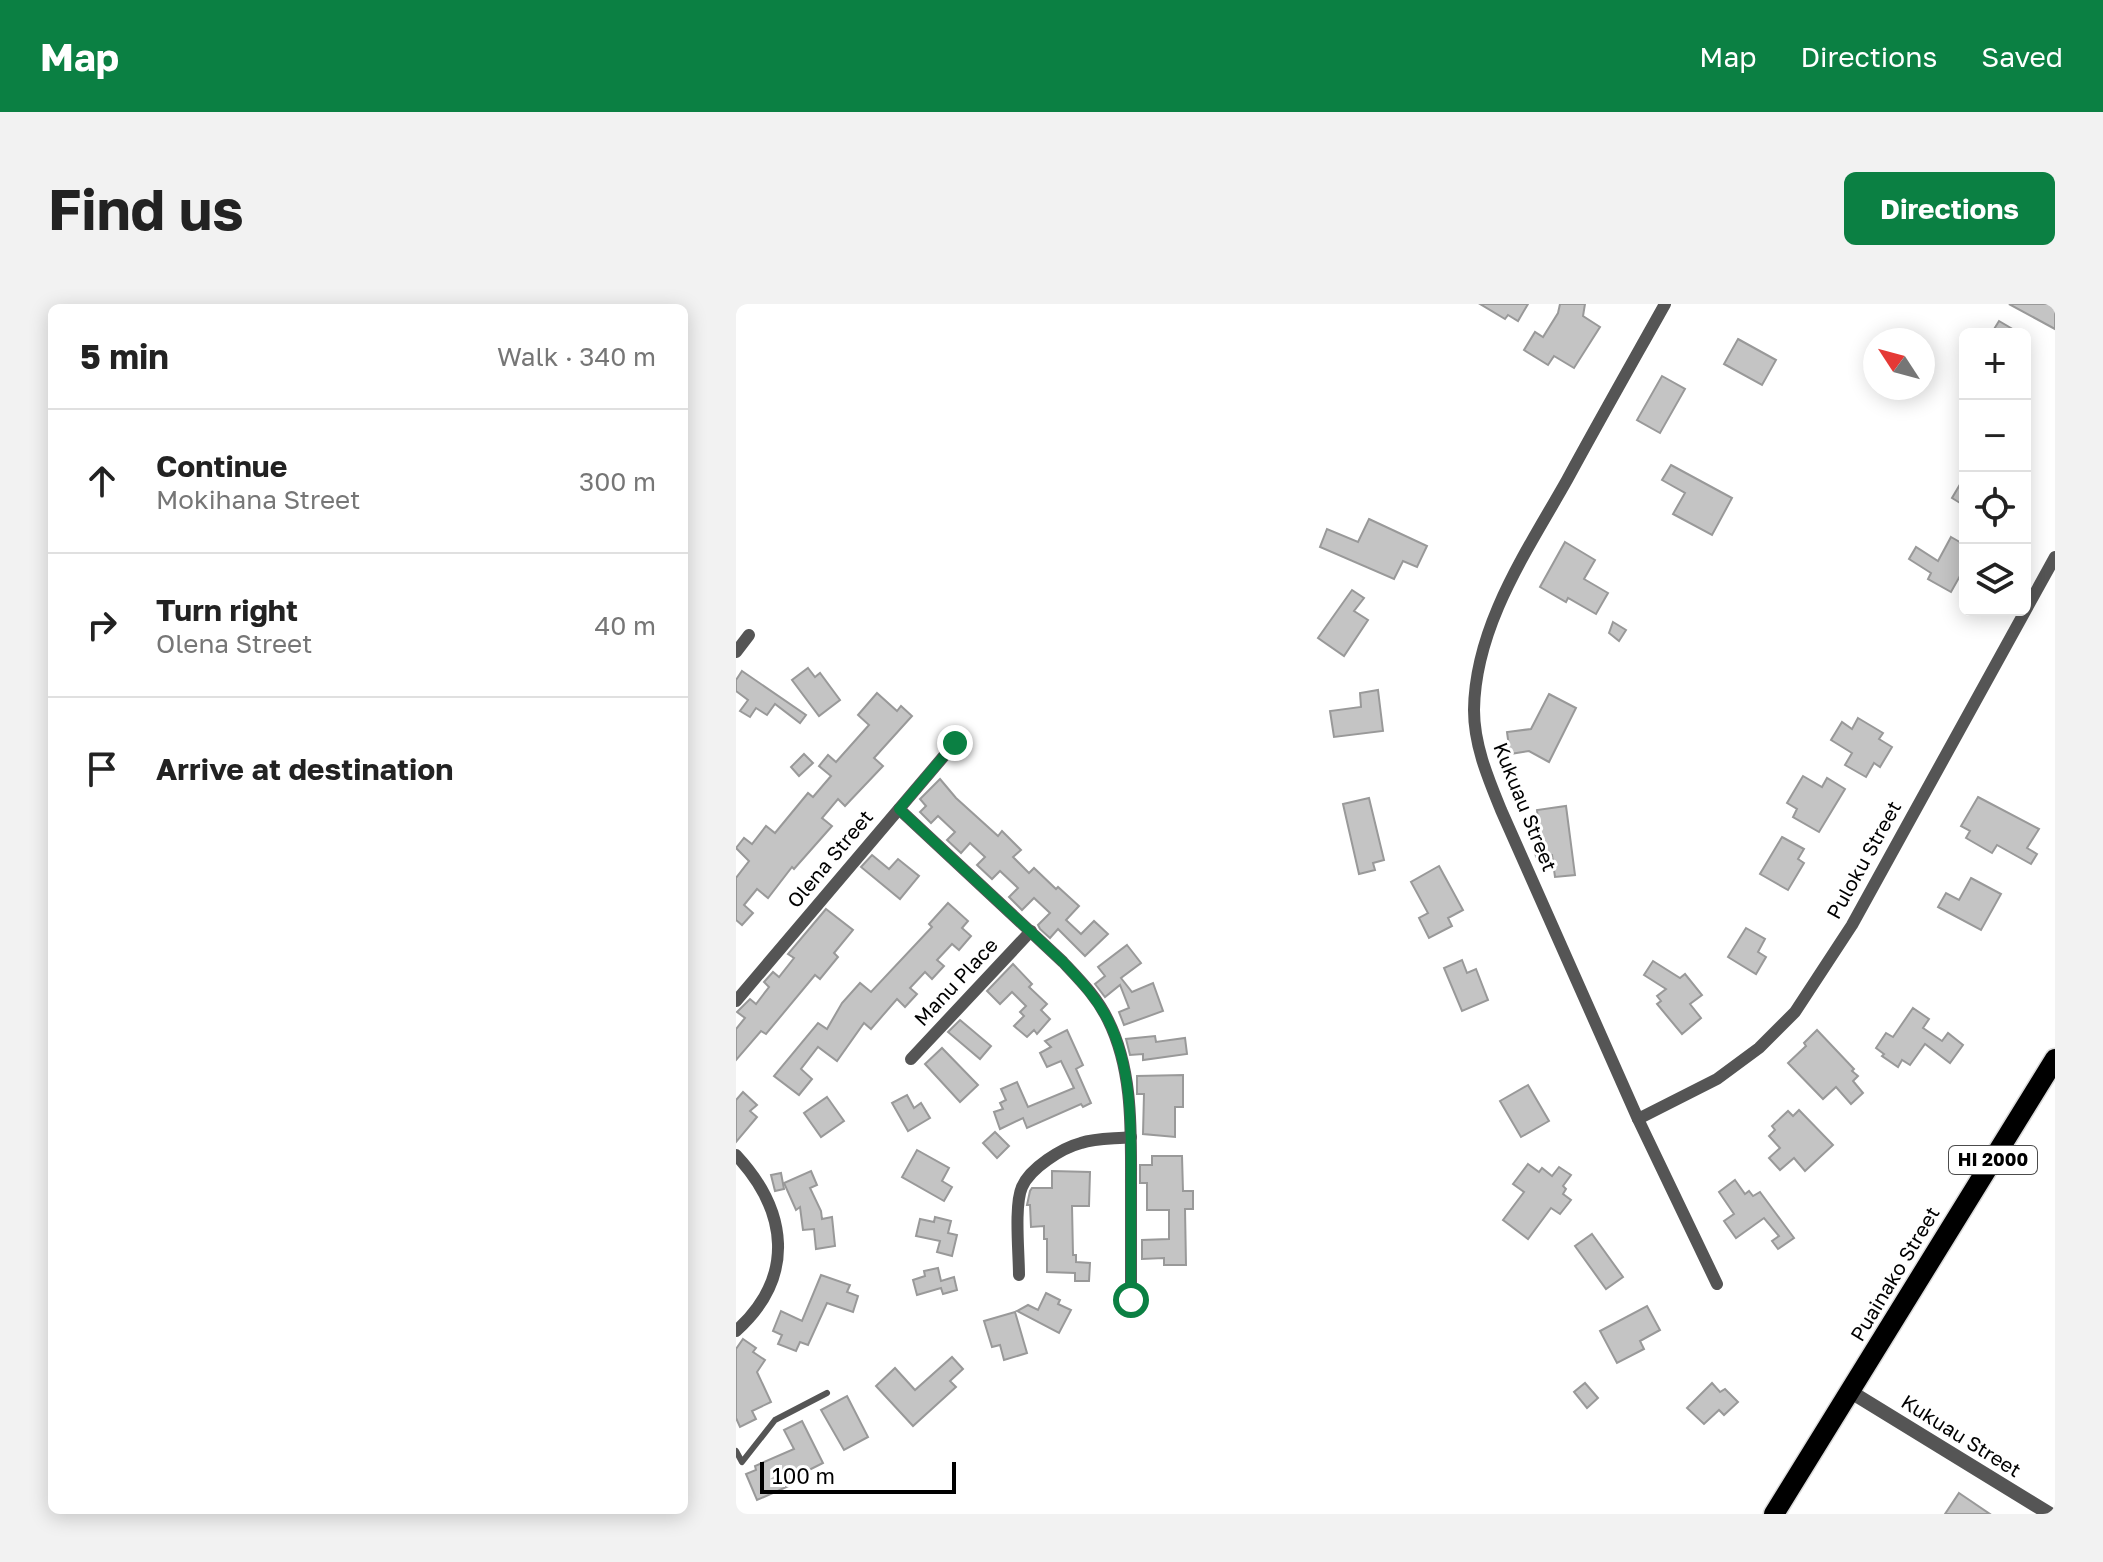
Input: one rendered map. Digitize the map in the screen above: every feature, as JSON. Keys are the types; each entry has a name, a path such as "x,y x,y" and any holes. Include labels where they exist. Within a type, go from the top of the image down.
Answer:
{"highway":[{"name":"Puainako Street","path":"1774,1514 2055,1059"}],"street":[{"name":"Kukuau Street","path":"1665,304 1511,579 1486,640 1474,711 1477,743 1487,777 1638,1119 1717,1284"},
{"name":"Puloku Street","path":"1638,1119 1717,1079 1759,1048 1795,1012 1852,925 2055,557"},
{"path":"736,652 749,635"},
{"name":"Olena Street","path":"736,1001 955,743"},
{"path":"899,809 1088,988 1108,1020 1121,1054 1128,1090 1131,1300"},
{"name":"Manu Place","path":"911,1059 1031,931"},
{"path":"1019,1275 1019,1206 1022,1187 1034,1171 1082,1142 1131,1137"},
{"path":"736,1155 764,1190 778,1234 772,1280 763,1301 736,1331"},
{"name":"Kukuau Street","path":"1851,1392 2050,1514"}],"lane":[{"path":"736,1451 742,1462 775,1420 827,1393"}],"building":[{"path":"1480,304 1528,304 1518,321 1508,315 1505,319"},
{"path":"1560,304 1585,304 1583,316 1600,327 1574,368 1554,356 1548,365 1524,350 1535,332 1543,337"},
{"path":"2009,304 2055,304 2055,329"},
{"path":"1999,321 2011,328 1995,328"},
{"path":"1738,339 1776,360 1762,385 1724,364"},
{"path":"1662,376 1685,389 1660,433 1637,420"},
{"path":"1671,465 1732,498 1712,535 1673,514 1685,493 1662,480"},
{"path":"1959,486 1959,502 1952,498"},
{"path":"1369,519 1427,546 1417,567 1403,561 1394,579 1320,547 1327,529 1358,542"},
{"path":"1951,537 1959,542 1959,578 1951,592 1928,579 1931,573 1909,559 1916,547 1938,561"},
{"path":"1565,542 1595,560 1584,579 1608,593 1596,614 1540,587"},
{"path":"1352,590 1364,598 1354,611 1368,620 1344,656 1318,638"},
{"path":"1613,622 1626,630 1619,641 1609,633"},
{"path":"808,668 815,677 820,673 840,700 819,716 792,680"},
{"path":"742,671 806,715 800,723 775,704 767,715 756,708 750,717 740,711 748,700 736,691 736,680"},
{"path":"1378,690 1383,731 1334,737 1330,711 1361,707 1360,693"},
{"path":"877,693 897,711 901,706 912,716 874,758 883,766 845,806 838,799 822,818 832,826 794,869 792,867 768,898 757,889 744,905 753,913 742,925 736,920 736,878 749,861 736,848 744,838 752,844 766,826 775,833 808,793 813,797 831,776 819,766 828,755 836,762 869,725 858,715"},
{"path":"1549,694 1576,708 1549,762 1529,751 1510,754 1507,732 1531,729"},
{"path":"1858,718 1883,733 1879,739 1892,747 1880,767 1874,763 1866,777 1845,765 1852,753 1831,740 1842,722 1852,729"},
{"path":"804,754 813,763 799,776 791,767"},
{"path":"1803,776 1822,787 1827,778 1845,789 1819,832 1793,817 1797,809 1787,803"},
{"path":"940,779 998,836 1002,831 1021,850 1013,857 1029,873 1034,868 1079,906 1066,920 1081,934 1094,921 1108,934 1085,956 1058,929 1050,938 1040,929 1038,925 1050,913 1034,898 1022,910 1009,897 1018,888 1000,871 992,879 977,865 985,857 970,843 961,853 947,840 955,832 938,816 931,823 920,812 926,806 920,799"},
{"path":"1978,797 2039,829 2027,848 2037,854 2031,864 1997,845 1992,853 1966,838 1970,831 1961,826"},
{"path":"1369,798 1384,860 1373,863 1375,870 1359,874 1343,804"},
{"path":"1566,806 1575,875 1555,877 1552,855 1536,857 1532,830 1539,829 1537,810"},
{"path":"1782,837 1804,849 1798,859 1804,863 1788,890 1760,874"},
{"path":"872,855 889,869 898,859 919,876 900,899 861,867"},
{"path":"1439,866 1463,910 1448,918 1452,926 1429,938 1419,918 1428,913 1411,882"},
{"path":"1971,878 2001,894 1981,930 1938,907 1946,893 1959,900"},
{"path":"948,903 968,921 962,928 971,936 959,950 952,944 937,960 944,966 932,979 925,972 910,988 917,994 905,1007 897,999 871,1029 864,1023 837,1061 818,1047 801,1069 812,1079 799,1095 774,1076 818,1023 827,1029 842,1003 860,983 871,992 932,927 929,924"},
{"path":"826,909 853,930 834,953 838,957 820,979 815,975 766,1034 761,1031 736,1060 736,1029 745,1018 737,1012 750,999 756,1004 769,987 764,982 773,972 779,977 794,958 788,954"},
{"path":"1746,928 1765,939 1758,952 1766,957 1756,974 1728,957"},
{"path":"1127,945 1141,963 1121,978 1132,992 1153,983 1163,1011 1124,1025 1119,1012 1129,1008 1120,985 1105,997 1095,984 1105,976 1098,967"},
{"path":"1462,960 1467,973 1476,969 1488,1000 1462,1011 1444,968"},
{"path":"1653,961 1680,978 1685,974 1702,995 1690,1004 1701,1018 1682,1034 1657,1004 1661,1001 1657,996 1666,989 1644,975"},
{"path":"1013,964 1032,984 1029,987 1047,1004 1041,1010 1050,1019 1037,1034 1034,1030 1027,1037 1014,1026 1024,1016 1020,1012 1026,1006 1012,992 1000,1004 987,991"},
{"path":"1913,1008 1929,1019 1923,1028 1942,1041 1948,1033 1963,1045 1950,1063 1925,1044 1910,1065 1902,1060 1898,1067 1876,1048 1886,1033 1893,1037"},
{"path":"960,1020 991,1046 980,1059 948,1032"},
{"path":"1067,1030 1083,1065 1076,1069 1091,1103 1083,1107 1081,1104 1027,1128 1023,1118 1000,1129 994,1112 1003,1109 1000,1103 1006,1100 1001,1089 1017,1082 1028,1107 1074,1088 1061,1061 1047,1067 1040,1053 1051,1047 1045,1041"},
{"path":"1817,1030 1858,1076 1853,1081 1863,1093 1851,1104 1836,1087 1823,1099 1788,1063"},
{"path":"1155,1036 1156,1042 1185,1038 1187,1054 1143,1060 1143,1054 1130,1055 1126,1039"},
{"path":"942,1048 978,1085 960,1102 925,1064"},
{"path":"1183,1075 1183,1107 1175,1107 1175,1137 1143,1134 1144,1094 1137,1094 1137,1076"},
{"path":"1528,1085 1549,1121 1521,1137 1500,1101"},
{"path":"743,1092 757,1105 750,1111 757,1117 736,1142 736,1100"},
{"path":"907,1095 914,1108 921,1103 930,1118 908,1131 892,1103"},
{"path":"827,1097 844,1121 821,1137 804,1113"},
{"path":"1799,1110 1833,1145 1805,1171 1794,1158 1780,1170 1769,1158 1780,1148 1769,1136 1775,1130 1772,1126 1788,1111 1793,1116"},
{"path":"995,1132 1009,1146 997,1158 983,1143"},
{"path":"917,1150 949,1168 942,1181 952,1187 944,1201 902,1177"},
{"path":"1152,1156 1182,1156 1183,1191 1193,1191 1193,1209 1185,1209 1186,1265 1164,1265 1164,1258 1142,1259 1142,1240 1169,1239 1169,1210 1147,1210 1147,1183 1140,1183 1140,1165 1152,1165"},
{"path":"1528,1164 1539,1172 1542,1168 1552,1176 1559,1167 1571,1175 1563,1186 1566,1189 1563,1194 1571,1200 1560,1214 1551,1208 1528,1239 1503,1220 1524,1192 1513,1184"},
{"path":"811,1171 817,1185 810,1188 822,1219 832,1217 835,1246 816,1249 814,1229 803,1230 800,1207 796,1210 784,1183"},
{"path":"1052,1171 1090,1172 1089,1206 1072,1206 1073,1255 1076,1255 1076,1262 1090,1263 1089,1281 1075,1281 1075,1273 1047,1272 1044,1226 1031,1227 1030,1205 1027,1205 1030,1191 1032,1188 1052,1188"},
{"path":"781,1173 784,1189 775,1191 771,1175"},
{"path":"1735,1180 1745,1194 1749,1191 1753,1196 1760,1192 1794,1238 1778,1249 1772,1241 1779,1236 1764,1218 1736,1238 1724,1221 1734,1214 1719,1192"},
{"path":"935,1217 951,1221 948,1233 957,1235 952,1256 937,1252 940,1241 916,1236 920,1219 934,1222"},
{"path":"1592,1234 1623,1277 1606,1289 1575,1246"},
{"path":"938,1268 941,1281 954,1277 957,1290 943,1294 941,1288 917,1295 913,1280 925,1276 924,1271"},
{"path":"821,1275 850,1285 847,1292 858,1296 853,1312 827,1303 808,1345 800,1342 796,1351 778,1344 782,1335 773,1331 781,1311 802,1321"},
{"path":"1046,1293 1071,1310 1059,1333 1017,1311 1028,1305 1038,1310"},
{"path":"1647,1306 1660,1330 1640,1341 1644,1349 1617,1363 1600,1331"},
{"path":"1015,1312 1027,1353 1004,1360 1000,1345 992,1347 984,1321"},
{"path":"743,1339 756,1348 753,1352 765,1360 757,1372 771,1402 752,1411 756,1419 740,1427 736,1418 736,1349"},
{"path":"952,1357 963,1369 950,1381 956,1387 913,1426 876,1386 895,1368 915,1390"},
{"path":"1585,1383 1598,1398 1587,1408 1574,1392"},
{"path":"1712,1383 1720,1392 1725,1389 1738,1402 1724,1415 1719,1410 1704,1424 1687,1408"},
{"path":"847,1396 868,1437 844,1450 821,1410"},
{"path":"802,1421 823,1463 789,1480 791,1485 757,1500 746,1474 756,1470 755,1466 794,1449 784,1430"},
{"path":"1959,1493 1990,1514 1945,1514"}],"route":[{"path":"955,743 899,809 1063,962 1088,988 1108,1020 1121,1054 1128,1090 1131,1300"}]}
